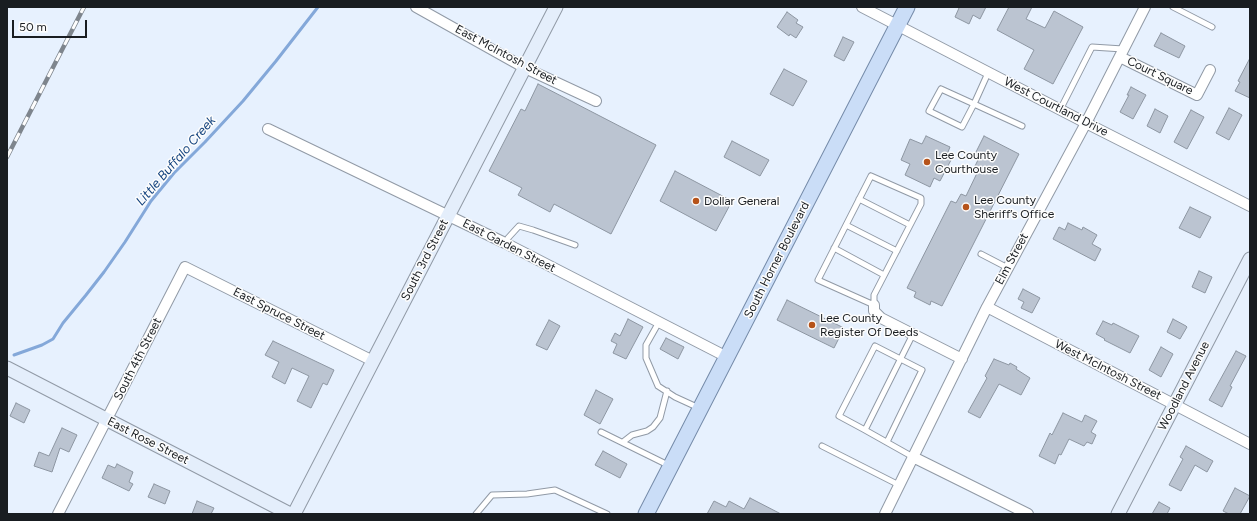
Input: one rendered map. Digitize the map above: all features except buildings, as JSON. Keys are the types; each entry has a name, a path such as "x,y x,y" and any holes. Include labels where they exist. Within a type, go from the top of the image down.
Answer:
{"main road":[{"name":"South Horner Boulevard","path":"646,514 907,7"}],"street":[{"name":"East McIntosh Street","path":"416,7 525,68 596,101"},
{"name":"South 3rd Street","path":"294,514 556,7"},
{"name":"West Courtland Drive","path":"862,7 1060,110 1250,206"},
{"name":"Elm Street","path":"885,514 987,307 1086,123 1145,7"},
{"name":"Court Square","path":"1122,53 1196,95 1210,70"},
{"name":"East Garden Street","path":"268,128 505,243 727,357"},
{"name":"Woodland Avenue","path":"1118,514 1250,258"},
{"name":"East Spruce Street","path":"185,267 373,361"},
{"name":"South 4th Street","path":"58,514 185,267"},
{"path":"874,305 874,311 881,318 962,359"},
{"name":"West McIntosh Street","path":"987,307 1250,444"},
{"name":"East Rose Street","path":"7,368 290,514"},
{"path":"913,457 1028,514"}],"lane":[{"path":"1173,7 1212,27"},
{"path":"1060,110 1092,47 1122,53"},
{"path":"988,73 974,104 962,126 929,111 941,89 974,104 1022,126"},
{"path":"871,176 921,198 921,204 910,225 874,295 874,305 818,280 871,176"},
{"path":"859,199 910,225"},
{"path":"846,225 897,251"},
{"path":"505,243 519,226 575,245"},
{"path":"834,248 884,275"},
{"path":"981,254 1008,268"},
{"path":"659,322 646,345 646,358 658,386 700,409"},
{"path":"865,430 913,334"},
{"path":"887,442 922,370 875,346 839,416 913,457"},
{"path":"623,442 632,435 647,431 653,427 660,418 667,391"},
{"path":"601,432 671,466"},
{"path":"822,446 900,485"},
{"path":"476,514 492,494 527,494 555,490 607,514"}],"waterway":[{"name":"Little Buffalo Creek","path":"14,355 42,345 53,339 63,323 104,272 151,201 174,173 243,101 318,7"}],"railway":[{"path":"7,157 84,7"}],"place":[{"name":"Lee County Courthouse","path":"927,162"},
{"name":"Dollar General","path":"696,201"},
{"name":"Lee County Sheriff’s Office","path":"966,207"},
{"name":"Lee County Register Of Deeds","path":"812,325"}]}
